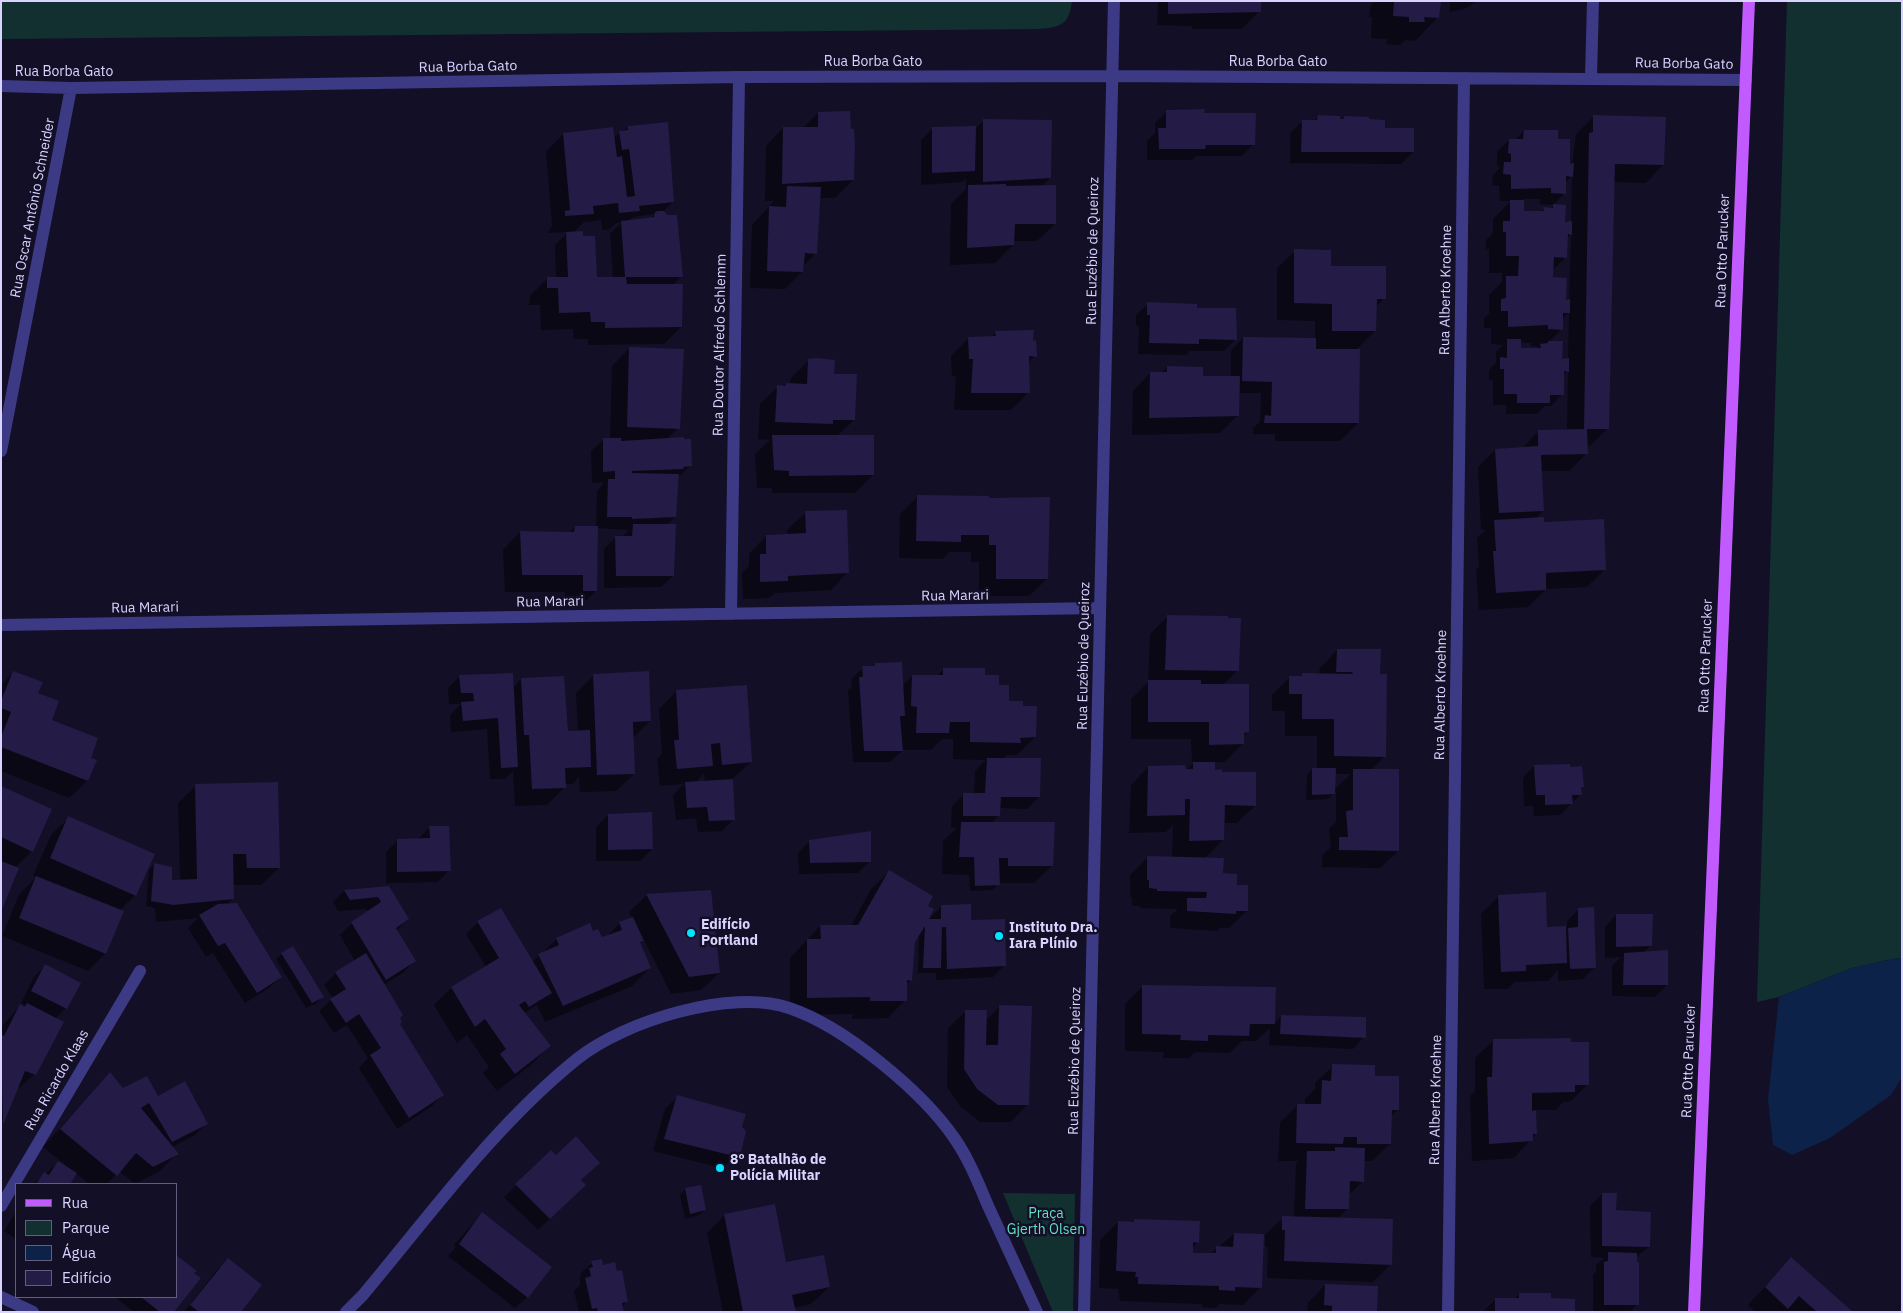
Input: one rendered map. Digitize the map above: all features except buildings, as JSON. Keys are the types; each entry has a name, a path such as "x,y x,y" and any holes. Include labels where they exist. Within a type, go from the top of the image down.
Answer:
{"main road":[{"name":"Rua Otto Parucker","path":"1694,1312 1749,1"}],"street":[{"name":"Rua Euzébio de Queiroz","path":"1084,1312 1114,1"},
{"path":"1591,78 1593,1"},
{"name":"Rua Borba Gato","path":"1,86 71,88 739,77 1113,76 1746,80"},
{"name":"Rua Doutor Alfredo Schlemm","path":"731,614 739,77"},
{"name":"Rua Alberto Kroehne","path":"1448,1312 1464,78"},
{"name":"Rua Oscar Antônio Schneider","path":"1,451 71,88"},
{"name":"Rua Marari","path":"1,625 1100,608"},
{"name":"Rua Ricardo Klaas","path":"1,1206 140,971"},
{"path":"346,1312 364,1295 491,1142 578,1058 617,1034 650,1020 696,1008 762,1003 788,1007 818,1021 843,1036 900,1080 942,1121 966,1157 1036,1312"},
{"path":"1,1297 33,1312"}],"green space":[{"path":"1,1 1072,1 1069,15 1063,23 1058,26 1039,29 1,39"},
{"path":"1787,1 1902,1 1902,959 1897,958 1852,968 1779,997 1757,1002"},
{"name":"Praça Gjerth Olsen","path":"1003,1193 1075,1194 1073,1312 1053,1312"}],"water":[{"path":"1898,958 1902,959 1902,1077 1891,1095 1830,1138 1792,1155 1773,1145 1768,1099 1779,997 1852,968"}],"place":[{"name":"Edifício Portland","path":"691,933"},
{"name":"Instituto Dra. Iara Plínio","path":"999,936"},
{"name":"8º Batalhão de Polícia Militar","path":"720,1168"}]}
